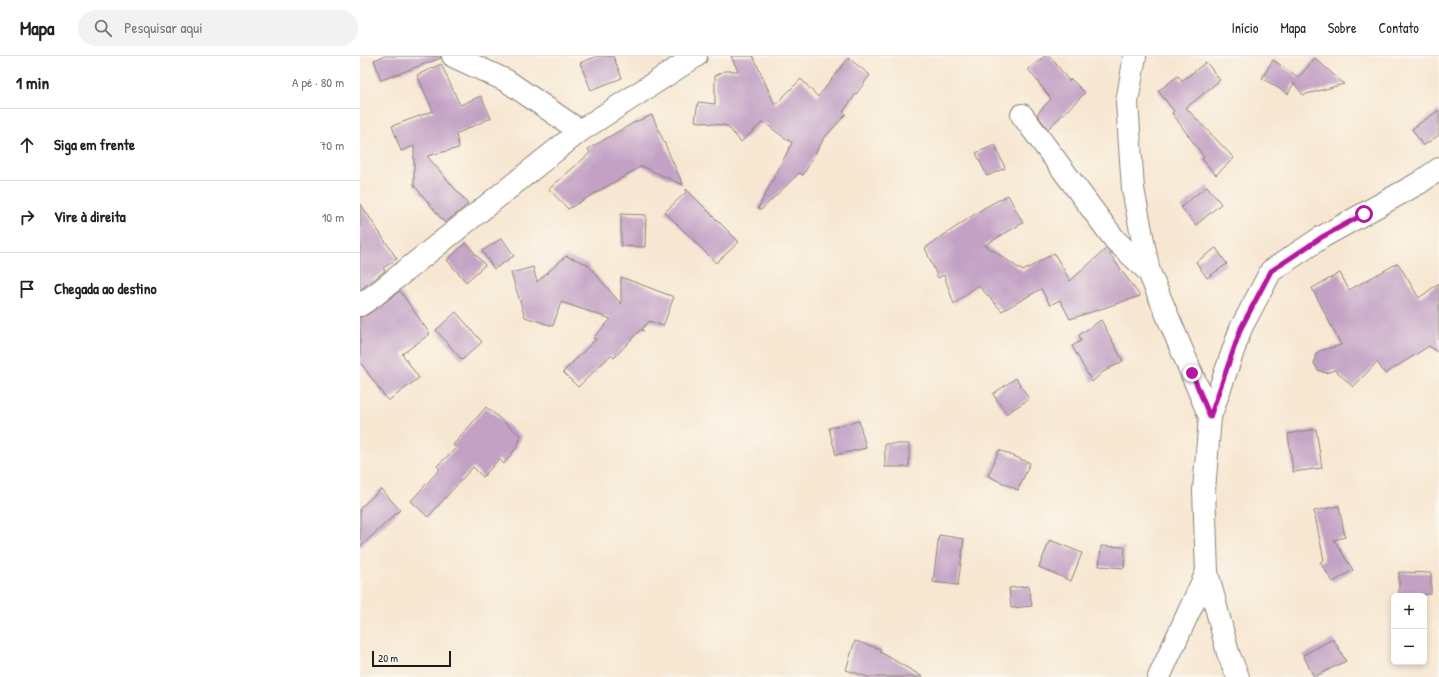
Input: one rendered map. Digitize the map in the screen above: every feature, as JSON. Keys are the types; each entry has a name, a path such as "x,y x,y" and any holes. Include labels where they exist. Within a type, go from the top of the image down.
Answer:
{"street":[{"path":"453,56 507,81 580,131"},
{"path":"360,305 375,295 580,131 696,56"},
{"path":"1135,56 1127,102 1133,189 1149,272 1210,417"},
{"path":"1022,115 1115,240 1149,272"},
{"path":"1238,677 1228,653 1207,572 1204,490 1210,417 1241,328 1271,271 1322,237 1420,183 1439,169"},
{"path":"1159,677 1207,572"}],"building":[{"path":"385,56 440,56 441,58 381,80 374,60"},
{"path":"598,56 613,56 622,78 591,90 580,63"},
{"path":"731,56 753,56 775,105 801,79 818,97 848,58 870,75 843,112 846,114 824,138 803,175 799,173 761,210 758,208 792,143 763,122 741,142 727,126 695,121 698,102 715,104 715,76 724,71 738,71"},
{"path":"1045,56 1050,56 1069,81 1071,79 1085,93 1048,129 1037,114 1051,99 1028,69"},
{"path":"1315,58 1344,84 1303,95 1294,83 1288,94 1262,78 1273,60 1298,78"},
{"path":"1206,62 1220,80 1186,108 1234,158 1216,175 1202,159 1204,157 1172,113 1174,111 1158,91 1178,76 1182,81"},
{"path":"441,64 460,105 481,96 491,118 456,134 459,148 427,156 468,204 445,223 414,185 414,146 401,151 392,126 433,111 417,75"},
{"path":"1439,110 1439,135 1423,146 1412,129"},
{"path":"652,115 683,185 642,166 568,209 549,189 590,153 588,149 635,122"},
{"path":"995,145 1005,168 987,176 976,153"},
{"path":"1207,186 1221,204 1196,225 1181,207"},
{"path":"686,189 739,242 716,263 665,212 686,192"},
{"path":"1008,195 1023,223 985,245 1023,271 1054,253 1070,281 1106,249 1140,296 1070,319 1060,300 1050,305 1041,289 1002,311 978,285 954,304 944,275 938,278 925,248 984,208"},
{"path":"360,203 397,259 383,268 385,271 360,290"},
{"path":"621,214 646,215 645,247 621,246"},
{"path":"502,238 514,256 494,269 482,251"},
{"path":"466,243 485,265 466,282 447,260"},
{"path":"1216,248 1227,264 1207,278 1196,262"},
{"path":"566,256 587,264 621,304 621,277 674,297 663,326 649,321 642,329 644,331 640,330 614,358 611,355 578,387 563,372 596,339 593,338 611,319 561,302 553,326 525,317 511,273 533,267 537,282"},
{"path":"1398,263 1419,298 1439,283 1439,353 1429,346 1385,374 1377,362 1353,387 1335,370 1326,373 1318,370 1314,363 1316,354 1319,351 1341,345 1312,288 1340,273 1349,290"},
{"path":"400,291 430,334 402,354 419,378 388,401 360,362 360,317 367,315"},
{"path":"456,312 482,342 462,360 436,330"},
{"path":"1101,320 1123,361 1103,372 1092,382 1072,346 1081,341 1079,335"},
{"path":"1016,378 1029,399 1006,414 993,394"},
{"path":"486,407 521,436 517,447 504,464 499,459 483,477 473,467 428,517 411,501 440,469 437,466 456,448 453,445"},
{"path":"859,421 866,448 836,455 829,428"},
{"path":"1316,429 1322,468 1293,472 1288,434"},
{"path":"885,444 909,444 909,467 885,467"},
{"path":"999,450 1030,463 1018,490 988,476"},
{"path":"381,489 400,510 360,547 360,508"},
{"path":"1339,506 1345,537 1334,540 1353,570 1333,582 1320,562 1324,560 1314,511"},
{"path":"939,535 964,539 958,585 933,582"},
{"path":"1050,540 1082,553 1071,581 1039,567"},
{"path":"1101,546 1125,547 1124,568 1099,566"},
{"path":"1399,572 1431,573 1431,594 1399,593"},
{"path":"1029,586 1032,606 1011,608 1009,588"},
{"path":"1333,639 1346,661 1314,677 1303,655"},
{"path":"855,641 881,649 880,652 923,677 868,677 846,670"}],"route":[{"path":"1192,373 1210,417 1241,328 1271,271 1322,237 1364,214"}]}
